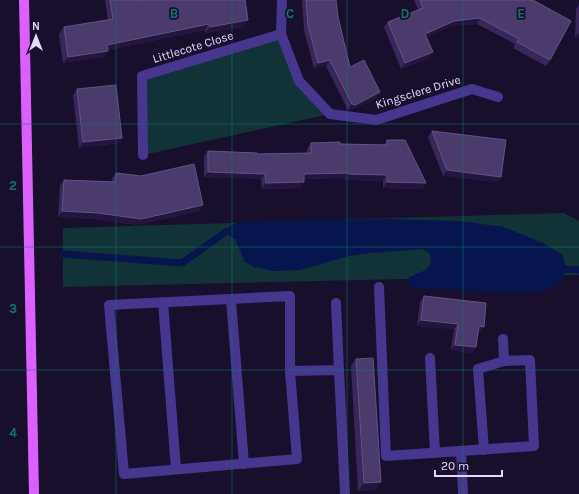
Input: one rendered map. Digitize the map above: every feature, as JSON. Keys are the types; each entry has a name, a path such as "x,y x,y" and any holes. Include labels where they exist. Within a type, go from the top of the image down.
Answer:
{"main road":[{"path":"24,0 34,494"}],"street":[{"name":"Kingsclere Drive","path":"282,0 281,34 299,81 330,114 376,120 472,89 498,97"},
{"name":"Littlecote Close","path":"143,155 142,76 281,34"},
{"path":"379,287 386,456 484,450 534,446 530,360 504,361 478,369 484,450"},
{"path":"290,296 290,371 297,459 124,474 109,305 164,302 290,296"},
{"path":"231,300 244,464"},
{"path":"164,302 176,470"},
{"path":"336,303 345,494"},
{"path":"503,339 504,361"},
{"path":"430,358 435,453"},
{"path":"290,371 338,370"},
{"path":"461,451 463,494"}],"green space":[{"path":"281,34 299,81 330,114 143,155 142,76"},
{"path":"564,213 579,221 579,275 63,287 63,228"}],"shaded area":[{"path":"382,219 460,221 504,227 543,243 563,255 566,269 562,281 552,289 531,293 411,288 408,283 409,277 426,270 431,263 430,254 423,249 349,256 300,270 274,271 254,267 245,262 235,239 230,237 227,231 231,225 240,222"}],"building":[{"path":"110,0 245,0 248,20 210,27 209,24 107,45 108,51 68,57 64,27 113,19"},
{"path":"306,0 336,0 338,17 350,67 364,60 380,92 355,105 352,104 330,60 318,63 308,25"},
{"path":"420,0 533,0 571,21 550,60 517,42 519,39 480,18 454,21 425,34 433,52 405,63 388,22 423,8"},
{"path":"116,85 122,138 83,142 77,89"},
{"path":"432,131 506,140 501,177 447,170"},
{"path":"387,140 405,140 426,183 387,182 387,175 349,173 304,174 304,182 266,183 265,174 208,172 208,151 257,154 311,153 311,143 340,142 340,144 387,145"},
{"path":"194,164 203,205 141,219 98,213 62,211 64,180 115,182 116,173 141,176"},
{"path":"424,296 486,303 484,327 479,326 476,347 455,345 458,324 421,320"},
{"path":"373,358 381,482 364,483 356,359"}],"waterway":[{"path":"63,254 182,263 227,231"},
{"path":"566,269 579,270"}]}
